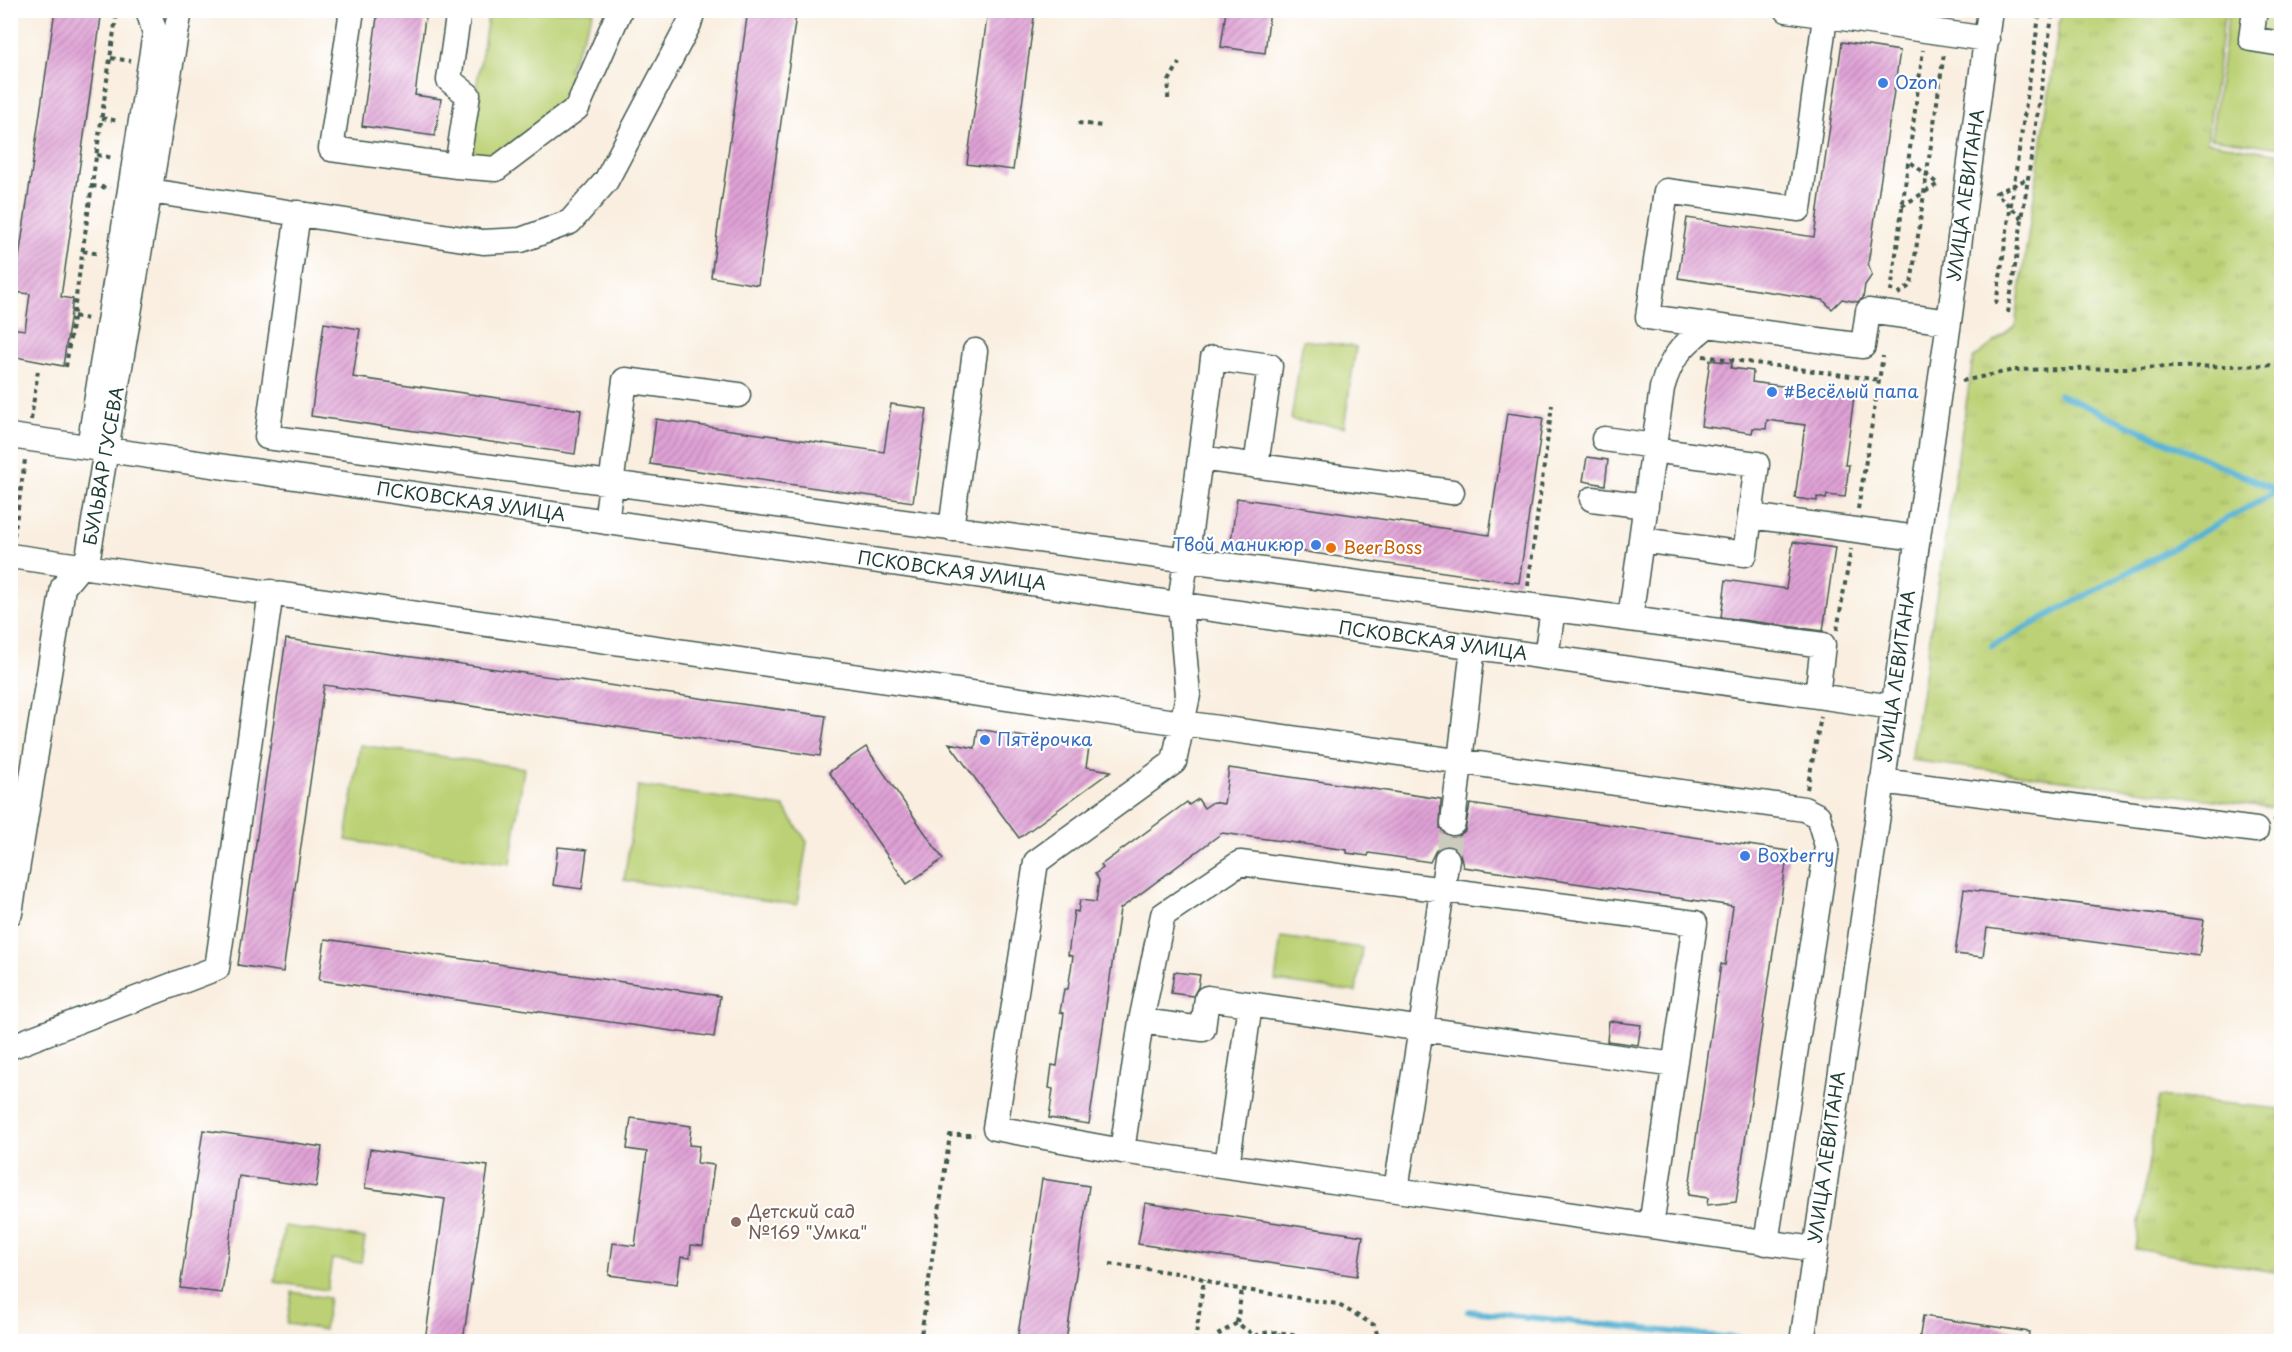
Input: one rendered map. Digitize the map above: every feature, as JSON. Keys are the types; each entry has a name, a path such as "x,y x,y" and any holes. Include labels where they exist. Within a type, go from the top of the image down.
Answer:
{"street":[{"path":"98,448 155,33 148,10"},
{"name":"БУЛЬВАР ГУСЕВА","path":"10,913 63,587 83,566 88,557 98,448 150,191 180,10"},
{"path":"352,10 331,149 496,169 577,108 620,10"},
{"path":"457,166 468,94 449,80 459,10"},
{"path":"150,191 483,242 521,240 570,222 606,181 689,24 693,10"},
{"path":"1787,10 1826,13 1987,39"},
{"name":"УЛИЦА ЛЕВИТАНА","path":"1802,1341 1949,322 1990,10"},
{"path":"2255,10 2251,39 2282,44"},
{"path":"1826,13 1799,209 1666,191 1648,317 1863,346 1868,311 1949,322"},
{"path":"298,213 267,437 1824,645 1821,697"},
{"path":"1630,619 1662,388 1669,364 1685,343 1708,325"},
{"path":"951,529 975,351"},
{"path":"1256,466 1270,366 1213,358 1180,604 1188,694 1174,762 1036,862 995,1128 1122,1151 1814,1250"},
{"path":"606,522 625,380 738,395"},
{"name":"ПСКОВСКАЯ УЛИЦА","path":"19,437 1893,707"},
{"path":"1604,440 1757,464 1745,554 1641,540"},
{"path":"1200,458 1452,492"},
{"path":"1592,499 1646,506"},
{"path":"1750,516 1917,538"},
{"path":"10,556 1804,809 1818,816 1827,846 1766,1243"},
{"path":"10,1047 217,968 272,592"},
{"path":"1546,657 1553,609"},
{"path":"1453,823 1473,646"},
{"path":"1882,781 2256,830"},
{"path":"1396,1190 1447,859"},
{"path":"1122,1151 1141,1021 1163,915 1240,863 1695,923 1651,1226"},
{"path":"1141,1021 1203,1029 1208,998 1674,1065"},
{"path":"1227,1166 1250,1004"}],"path":[{"path":"66,367 117,10"},
{"path":"1996,304 2040,10"},
{"path":"2008,313 2053,10"},
{"path":"1936,32 1926,175 1911,285 1890,299 1908,160 1936,32"},
{"path":"1168,99 1169,81 1179,63"},
{"path":"1078,123 1103,126"},
{"path":"1902,206 1938,184 1908,160"},
{"path":"2022,218 1996,193 2028,178"},
{"path":"1836,639 1880,380 1887,314"},
{"path":"1696,356 1880,380"},
{"path":"1940,382 1949,384 2014,370 2282,365"},
{"path":"10,556 19,437 38,370"},
{"path":"1527,596 1552,405"},
{"path":"1804,809 1821,697"},
{"path":"920,1341 950,1136 978,1135 995,1128"},
{"path":"1110,1263 1204,1279 1226,1287 1336,1304 1374,1325 1378,1336 1373,1341"},
{"path":"1195,1341 1204,1279"},
{"path":"1212,1341 1237,1323 1242,1289"},
{"path":"1237,1323 1255,1336 1258,1341"},
{"path":"1255,1336 1265,1332 1291,1333 1311,1341"},
{"path":"1278,1333 1282,1341"}],"green space":[{"path":"489,11 594,11 568,70 583,77 570,104 491,159 477,155 467,142"},
{"path":"2061,11 2225,11 2207,142 2281,154 2281,809 1911,760 1973,359 2015,326"},
{"path":"2229,11 2281,11 2281,148 2211,138"},
{"path":"1303,340 1356,347 1344,427 1291,420"},
{"path":"360,745 524,768 510,864 346,840"},
{"path":"638,786 784,807 807,842 797,905 624,880"},
{"path":"1281,937 1362,948 1356,992 1275,981"},
{"path":"2159,1097 2281,1109 2281,1273 2135,1249"},
{"path":"284,1226 365,1238 361,1263 332,1259 327,1290 275,1282"},
{"path":"292,1292 329,1298 324,1330 287,1324"}],"building":[{"path":"55,10 102,10 61,297 73,299 63,366 10,356 10,328 25,330 30,294 14,292"},
{"path":"378,10 426,10 415,95 441,99 435,136 362,126"},
{"path":"748,10 796,15 758,285 711,277"},
{"path":"988,10 1035,10 1013,170 967,164"},
{"path":"1226,10 1270,10 1265,53 1221,47"},
{"path":"1842,42 1900,51 1868,264 1872,275 1865,285 1863,298 1857,302 1842,299 1832,309 1823,300 1678,278 1687,218 1814,237"},
{"path":"324,323 360,329 353,377 581,410 575,454 311,416"},
{"path":"1710,360 1732,363 1731,368 1753,371 1752,382 1854,396 1845,465 1849,465 1845,497 1827,495 1826,499 1817,497 1817,501 1795,498 1805,425 1767,420 1766,429 1753,428 1752,433 1701,426"},
{"path":"891,404 927,409 913,502 650,464 656,419 884,452"},
{"path":"1507,413 1543,418 1519,583 1231,541 1237,498 1489,535"},
{"path":"1587,457 1608,460 1605,485 1583,481"},
{"path":"1793,542 1835,548 1823,631 1721,617 1726,580 1786,589"},
{"path":"286,639 826,716 820,756 324,685 283,972 238,965"},
{"path":"978,729 1089,748 1086,767 1111,771 1019,838 949,743 975,748"},
{"path":"866,747 943,859 907,884 829,772"},
{"path":"1229,768 1441,799 1440,828 1451,837 1458,836 1465,831 1470,804 1788,851 1736,1202 1707,1205 1708,1198 1688,1195 1721,964 1725,965 1733,906 1463,867 1460,853 1449,845 1436,850 1430,862 1369,853 1368,856 1347,853 1347,850 1222,833 1120,909 1089,1124 1049,1118 1053,1089 1049,1088 1052,1065 1057,1066 1064,1013 1060,1012 1064,989 1068,989 1073,956 1068,955 1074,911 1078,912 1080,900 1096,902 1099,880 1095,874 1103,868 1101,865 1187,802 1189,805 1198,799 1204,808 1213,802 1224,804"},
{"path":"558,847 587,850 582,889 553,885"},
{"path":"1964,889 2204,920 2199,956 1987,928 1983,957 1955,954"},
{"path":"325,939 720,996 714,1037 319,980"},
{"path":"1174,972 1200,975 1198,987 1193,996 1171,993"},
{"path":"1609,1021 1641,1025 1638,1045 1607,1041"},
{"path":"631,1118 691,1126 689,1145 699,1146 697,1163 714,1165 703,1246 691,1245 690,1258 681,1257 677,1284 609,1275 613,1243 635,1246 647,1152 627,1149"},
{"path":"203,1130 322,1147 316,1187 239,1176 222,1293 180,1288"},
{"path":"370,1149 488,1166 463,1341 425,1341 445,1199 365,1188"},
{"path":"1042,1179 1089,1186 1066,1341 1017,1341"},
{"path":"1145,1203 1363,1236 1357,1276 1138,1244"},
{"path":"1923,1316 2029,1332 2028,1341 1919,1341"}],"waterway":[{"path":"2059,394 2278,491"},
{"path":"1992,646 2278,491 2282,493"},
{"path":"1469,1311 1752,1340"}],"tunnel":[{"path":"1447,859 1453,823"}],"place":[{"name":"Ozon","path":"1883,83"},
{"name":"#Весёлый папа","path":"1772,392"},
{"name":"Твой маникюр","path":"1316,545"},
{"name":"BeerBoss","path":"1331,548"},
{"name":"Пятёрочка","path":"985,740"},
{"name":"Boxberry","path":"1745,856"},
{"name":"Детский сад №169 \"Умка\"","path":"736,1222"}]}
